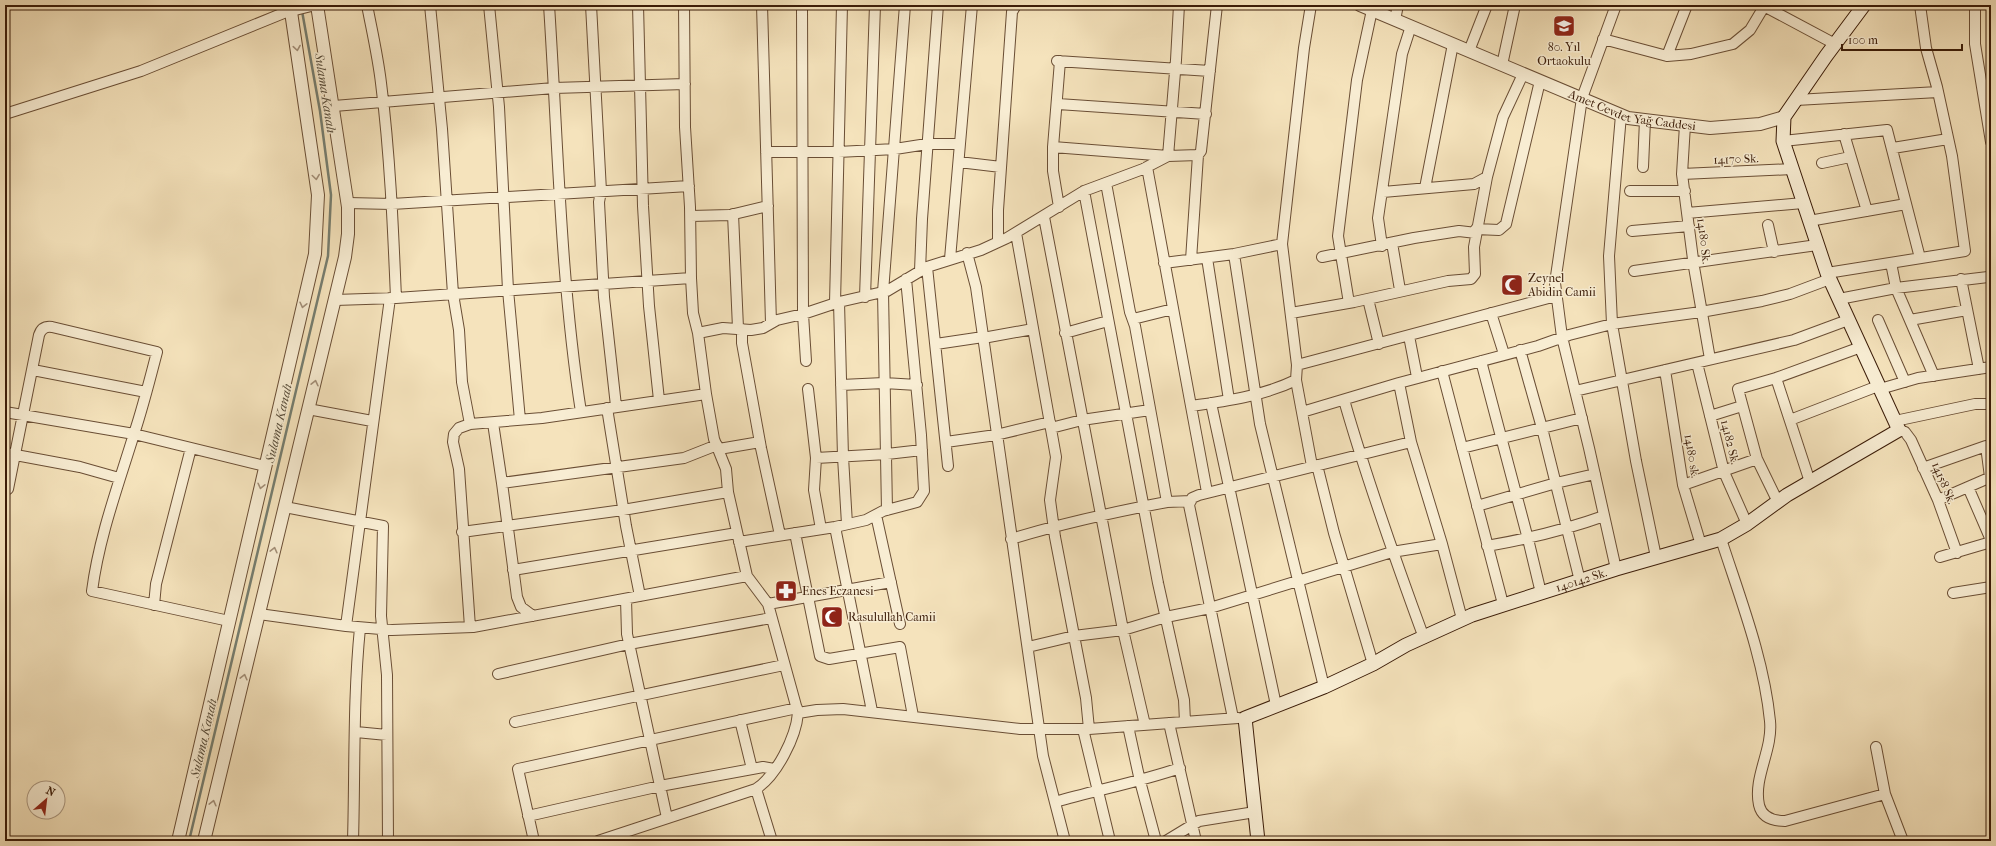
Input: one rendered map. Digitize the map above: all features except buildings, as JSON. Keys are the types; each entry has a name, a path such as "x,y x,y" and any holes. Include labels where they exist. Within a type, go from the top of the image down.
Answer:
{"main road":[{"path":"1864,5 1784,117 1783,141 1828,276 1897,426"},
{"name":"140142 Sk.","path":"1244,717 1324,687 1373,664 1406,645 1424,638 1462,619 1504,604 1616,569 1721,539 1747,524 1778,502 1897,426"},
{"path":"1244,717 1258,841"}],"street":[{"path":"5,114 141,71 292,8 311,5"},
{"path":"204,841 334,300 346,257 348,204 334,106 317,5"},
{"path":"346,626 372,421 393,298 392,204 384,102 367,5"},
{"path":"430,5 439,98 453,294 458,330 462,382 470,424"},
{"path":"489,5 497,92 508,290 520,420"},
{"path":"549,5 565,285 571,349 581,412"},
{"path":"591,5 602,191 599,202 611,407 616,467 640,596"},
{"path":"638,5 643,189 649,306 659,400"},
{"path":"598,841 756,789 774,770 791,741 797,710 768,604 747,576 728,492 726,469 714,439 698,333 693,314 691,278 691,216 685,127 684,5"},
{"path":"762,5 771,323"},
{"path":"802,5 803,314 806,361"},
{"path":"842,5 838,152 837,302 847,524"},
{"path":"865,297 875,5"},
{"path":"887,510 883,292 905,5"},
{"path":"938,5 922,219 924,269 936,344 948,466"},
{"path":"950,258 972,5"},
{"path":"998,242 1001,167 1012,12 1016,5"},
{"path":"1168,156 1176,68 1179,5"},
{"path":"1192,260 1198,155 1201,150 1206,114 1217,5"},
{"path":"1311,5 1304,48 1282,244 1297,365 1296,380 1302,412 1314,466 1373,664"},
{"name":"Amet Cevdet Yağ Caddesi","path":"1360,5 1628,118 1710,128 1760,124 1784,117"},
{"path":"1396,20 1398,5"},
{"path":"1469,51 1487,5"},
{"path":"1502,65 1515,5"},
{"path":"1616,5 1582,98 1555,283 1562,337 1576,391 1616,569"},
{"path":"1667,56 1687,5"},
{"path":"1603,39 1667,56 1691,54 1733,44 1750,30 1764,5 1835,44"},
{"path":"1302,412 1417,377 1481,361 1612,324 1702,312 1790,294 1828,276 1891,263 1965,251 1948,139 1938,92 1926,48 1920,5"},
{"path":"1974,5 1976,44 1991,142"},
{"path":"178,841 315,254 318,195 292,8"},
{"path":"1349,303 1340,254 1339,230 1357,80 1372,10"},
{"path":"1400,290 1378,218 1402,54 1411,26"},
{"path":"1425,188 1453,44"},
{"path":"1059,207 1053,171 1053,147 1058,104 1059,61 1210,71"},
{"path":"1290,313 1349,303 1400,290 1448,281 1471,279 1475,274 1474,247 1487,177 1503,117 1523,74"},
{"path":"1322,257 1387,245 1414,238 1459,231 1499,230 1506,224 1540,81"},
{"path":"334,106 554,88 640,84 685,84"},
{"path":"1796,100 1938,92"},
{"path":"1058,104 1206,114"},
{"path":"1621,115 1609,256 1612,324 1636,461 1656,557"},
{"path":"1643,167 1645,120"},
{"name":"14180 Sk.","path":"1685,125 1682,174 1694,264 1710,359"},
{"path":"1783,141 1887,130 1893,148 1920,258"},
{"path":"1844,134 1867,211"},
{"path":"1893,148 1948,139"},
{"path":"766,152 838,152 895,149 927,144 960,144"},
{"path":"1053,147 1168,156 1198,155"},
{"path":"698,333 724,328 751,330 763,328 771,323 790,316 803,314 837,302 883,292 924,269 950,258 967,254 998,242 1016,233 1084,191 1147,167 1168,156"},
{"path":"1822,163 1850,157"},
{"path":"958,162 1001,167"},
{"path":"1147,167 1207,492"},
{"name":"14170 Sk.","path":"1682,174 1792,169"},
{"path":"1383,192 1474,184 1487,177"},
{"path":"1106,182 1167,502"},
{"path":"348,204 392,204 689,186"},
{"path":"1630,190 1685,191"},
{"path":"1084,191 1143,506 1184,700 1185,722"},
{"path":"1687,212 1803,203"},
{"path":"1809,222 1906,204"},
{"path":"691,216 733,214 768,206"},
{"path":"733,214 742,342 760,442 780,535"},
{"path":"1044,217 1123,630 1145,725"},
{"path":"1768,225 1774,252"},
{"path":"1632,231 1689,226"},
{"path":"1016,233 1056,457 1050,500 1053,526 1086,698 1086,729 1097,789 1110,841"},
{"path":"1164,263 1234,254 1282,244"},
{"path":"1634,271 1694,264 1817,245"},
{"path":"967,254 976,288 1043,756 1065,841"},
{"path":"1234,254 1260,424 1324,687"},
{"path":"1207,258 1229,400"},
{"path":"1891,263 1896,288 1934,376"},
{"path":"1839,299 1896,288 1961,279 1988,277"},
{"path":"334,300 393,298 565,285 691,278"},
{"path":"513,570 610,553 738,537 780,535 835,527 866,520 887,510 916,502 924,491 917,384 906,279"},
{"path":"1961,279 1980,369"},
{"path":"1297,365 1556,296"},
{"path":"1368,299 1379,344"},
{"path":"1133,319 1173,309"},
{"path":"1910,320 1967,310"},
{"path":"1491,313 1504,354"},
{"path":"1576,391 1622,379 1794,340 1848,320"},
{"path":"1878,320 1905,382"},
{"path":"1065,333 1108,321"},
{"path":"8,489 10,454 23,414 40,332 43,328 52,327 158,352 134,434 119,478 94,574 92,591 229,621"},
{"path":"936,344 1033,329"},
{"path":"1409,336 1417,377"},
{"path":"1778,502 1757,459 1738,389 1776,378 1861,347"},
{"path":"1520,350 1542,428 1580,581"},
{"path":"1481,361 1517,494 1541,593"},
{"name":"14182 Sk.","path":"1697,363 1724,472 1747,524"},
{"path":"1790,420 1879,388 1934,376 1991,367"},
{"path":"33,370 146,392"},
{"name":"14180 sk.","path":"1665,370 1683,485 1701,545"},
{"path":"1442,371 1487,546 1504,604"},
{"path":"1776,378 1810,482"},
{"path":"1192,406 1276,390 1296,380"},
{"path":"841,385 884,383 917,384"},
{"path":"1399,383 1410,442 1442,544 1462,619"},
{"path":"808,388 816,458 814,490 821,529"},
{"path":"470,627 462,532 459,469 453,442 454,434 459,428 470,424 520,420 706,394"},
{"path":"1344,400 1392,552 1424,638"},
{"path":"1211,403 1251,596 1276,705"},
{"path":"1897,426 1975,404 1991,404"},
{"path":"1710,416 1742,406"},
{"path":"308,409 372,421"},
{"path":"946,442 1150,410"},
{"path":"5,412 134,434 265,466"},
{"path":"1462,448 1582,418"},
{"path":"492,422 502,483 516,597 521,607 533,616"},
{"name":"14158 Sk.","path":"1897,426 1905,432 1911,440 1938,500 1957,553"},
{"path":"502,483 684,458 718,447 760,442"},
{"path":"534,841 518,769 740,720 797,710 843,708 1020,729 1086,729 1244,717 1210,608 1189,505 1192,498 1207,492 1410,442"},
{"path":"1924,468 1986,446 1990,477 1938,500"},
{"path":"154,605 156,584 191,448"},
{"path":"816,458 887,454 922,450"},
{"path":"10,454 80,466 119,478"},
{"path":"1683,485 1724,472 1757,459"},
{"path":"1477,506 1556,483 1595,474"},
{"path":"1940,557 1957,553 1991,541 1968,487"},
{"path":"462,532 623,510 728,492"},
{"path":"1011,540 1053,526 1100,514 1167,502 1191,501"},
{"path":"285,507 383,526 382,629 386,674 388,841"},
{"path":"876,515 900,624"},
{"path":"1487,546 1528,539 1567,529 1604,516"},
{"path":"835,527 872,711"},
{"path":"795,533 820,656 829,660 860,653 900,647 913,716"},
{"path":"1721,539 1754,642 1770,723 1757,795 1760,811 1768,818 1776,821 1785,821 1886,794"},
{"path":"1028,647 1074,636 1123,630 1166,617 1210,608 1392,552 1442,544"},
{"path":"259,614 360,628 470,627 747,576"},
{"path":"768,604 847,588 891,582"},
{"path":"1953,593 1991,587"},
{"path":"626,599 629,644 666,818"},
{"path":"498,674 629,644 771,618"},
{"path":"353,841 356,732 355,675 360,628"},
{"path":"515,722 784,665"},
{"path":"740,720 752,769"},
{"path":"1169,723 1196,841"},
{"path":"1128,726 1140,781 1156,841"},
{"path":"356,732 387,735"},
{"path":"1876,747 1886,794 1903,841"},
{"path":"528,816 660,786 765,767 774,770"},
{"path":"1055,802 1097,789 1140,781 1180,768"},
{"path":"756,789 772,841"},
{"path":"1166,841 1199,821 1255,812"}],"waterway":[{"name":"Sulama Kanalı","path":"189,841 328,256 331,195 320,111 302,11"}],"place":[{"name":"80. Yıl Ortaokulu","path":"1564,26"},
{"name":"Zeynel Abidin Camii","path":"1512,285"},
{"name":"Enes Eczanesi","path":"786,591"},
{"name":"Rasulullah Camii","path":"832,617"}]}
